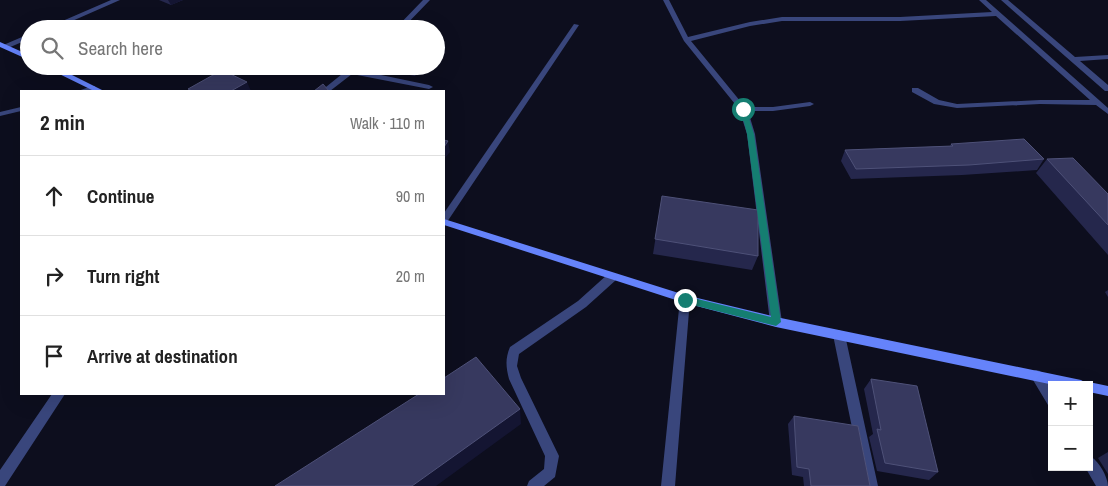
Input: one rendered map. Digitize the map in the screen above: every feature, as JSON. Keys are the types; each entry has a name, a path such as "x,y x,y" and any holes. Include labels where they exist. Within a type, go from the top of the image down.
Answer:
{"main road":[{"path":"2,45 20,54"},
{"path":"65,75 96,90"},
{"path":"445,221 612,278 685,300 776,322 1063,381"},
{"path":"1093,388 1108,391"}],"street":[{"path":"69,20 117,0"},
{"path":"407,20 427,0"},
{"path":"666,0 686,40 743,109 751,134 776,322"},
{"path":"982,0 1108,112"},
{"path":"1004,0 1108,89"},
{"path":"686,40 750,24 782,19 900,18 998,14"},
{"path":"445,220 576,25"},
{"path":"2,45 20,39"},
{"path":"1073,59 1108,57"},
{"path":"326,90 346,75"},
{"path":"379,75 429,87"},
{"path":"915,90 937,102 947,105 1040,102 1098,103"},
{"path":"1090,95 1108,94"},
{"path":"743,109 773,109 810,104"},
{"path":"0,114 20,109"},
{"path":"534,486 550,472 552,456 510,366 514,351 582,304 612,278"},
{"path":"668,486 685,300"},
{"path":"839,335 871,486"},
{"path":"1036,375 1048,394"},
{"path":"0,482 58,395"},
{"path":"1093,468 1104,486"}],"building":[{"path":"213,75 232,75 247,82 233,90 188,89"},
{"path":"323,84 328,90 315,90"},
{"path":"1024,139 1044,159 969,165 856,169 845,150 953,146 951,144"},
{"path":"1073,158 1108,194 1108,225 1047,159"},
{"path":"662,196 758,210 758,256 655,239"},
{"path":"476,357 520,409 412,486 275,486 417,395 445,395 445,377"},
{"path":"871,379 917,386 938,472 885,463 877,429 881,430"},
{"path":"794,416 858,426 870,486 811,486 809,469 797,467"}],"route":[{"path":"685,300 776,322 751,134 743,109"}]}
